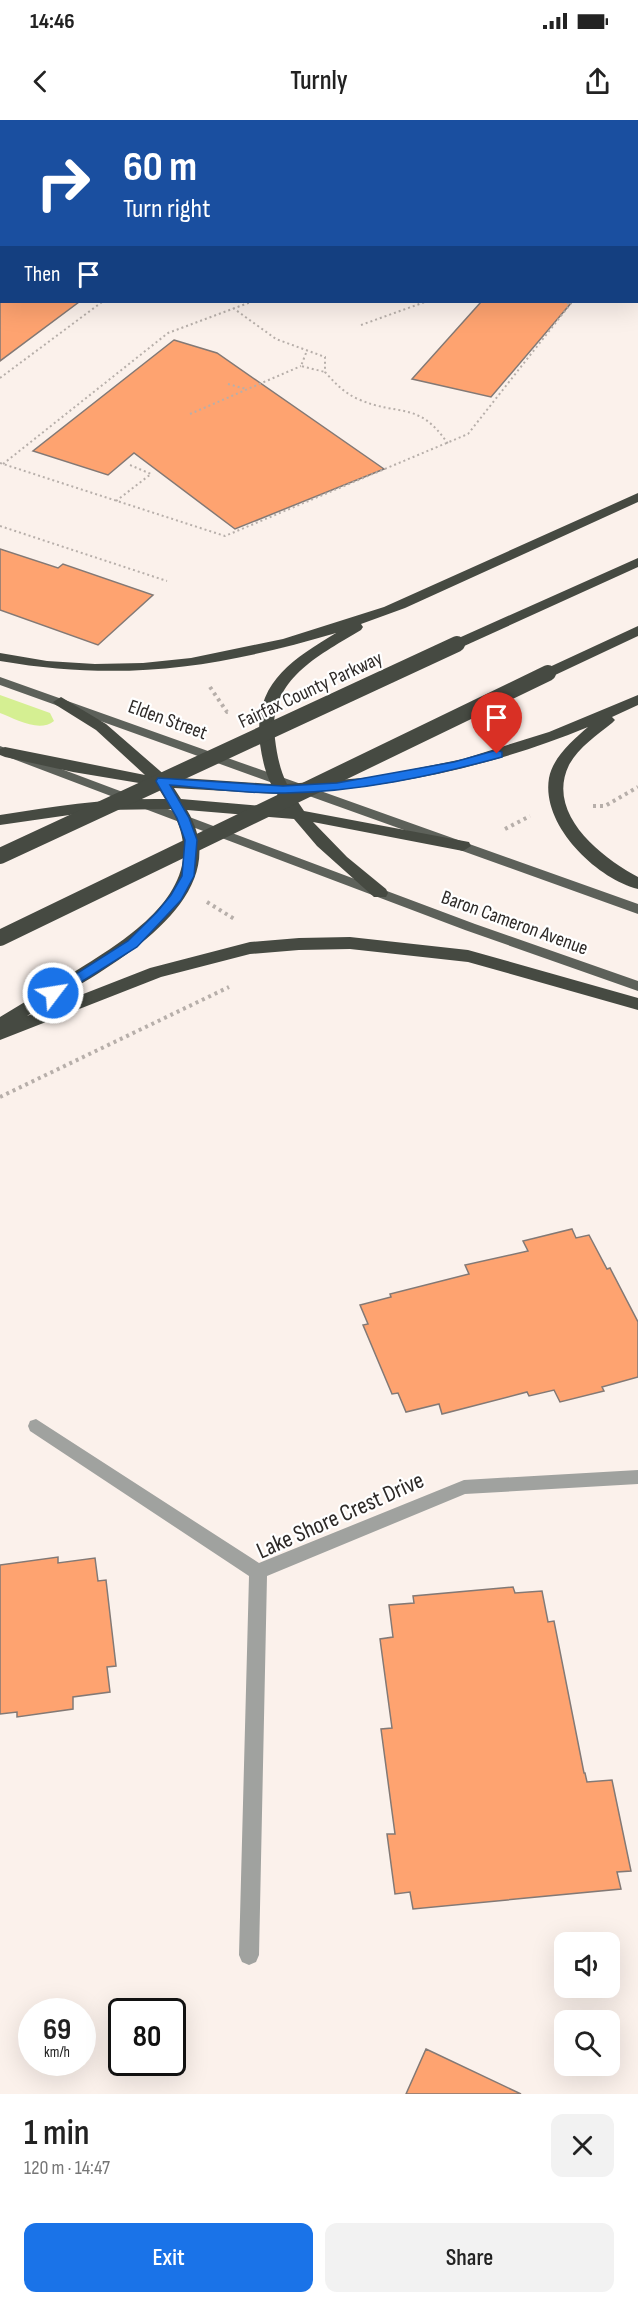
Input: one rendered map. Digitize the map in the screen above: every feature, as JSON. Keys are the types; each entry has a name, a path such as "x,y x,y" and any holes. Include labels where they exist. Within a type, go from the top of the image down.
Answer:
{"highway":[{"path":"0,657 71,667 136,668 193,662 281,644 378,614 638,497"},
{"name":"Fairfax County Parkway","path":"0,856 638,561"},
{"path":"378,614 302,663 285,679 271,699 266,716 266,742 269,762 300,816 338,859 380,893"},
{"path":"0,938 638,630"},
{"path":"0,1025 132,944 177,897 188,876 191,840 180,811 162,781 101,727 61,702"},
{"path":"2,751 80,770 162,781 280,784 302,788 337,787 455,766 538,741 631,703"},
{"path":"631,703 591,732 560,768 559,807 588,851 610,869 638,884"},
{"path":"0,820 105,805 147,805 180,811 249,809 387,829 462,846"},
{"path":"0,1034 156,972 250,948 299,944 350,944 411,948 468,956 638,1004"}],"main road":[{"name":"Elden Street","path":"0,681 280,784"},
{"path":"2,751 147,805"},
{"path":"302,788 638,909"},
{"path":"180,811 380,893"},
{"name":"Baron Cameron Avenue","path":"380,893 638,986"}],"street":[{"path":"36,1426 258,1572"},
{"name":"Lake Shore Crest Drive","path":"249,1955 258,1572 464,1487 638,1477"}],"path":[{"path":"0,378 101,303"},
{"path":"1,464 168,333 248,303"},
{"path":"361,325 422,303"},
{"path":"1,464 225,536 468,434 571,303"},
{"path":"233,308 270,338 306,353 325,357 325,372"},
{"path":"301,366 306,353"},
{"path":"190,414 301,366 325,372 343,391 360,400 419,415 436,426 448,444"},
{"path":"228,384 247,389"},
{"path":"115,501 151,474 129,465"},
{"path":"0,526 167,581"},
{"path":"208,684 227,712 237,713"},
{"path":"198,897 245,925"}],"green space":[{"path":"0,695 50,713 54,721 41,726 0,713"}],"building":[{"path":"0,303 78,303 0,361"},
{"path":"480,303 571,303 491,397 412,379"},
{"path":"174,340 217,353 384,469 235,529 134,453 108,475 33,451"},
{"path":"0,549 58,568 63,564 153,595 98,645 0,610"},
{"path":"572,1229 576,1238 589,1235 607,1269 610,1268 638,1322 638,1377 602,1387 604,1391 560,1402 554,1390 529,1396 527,1392 442,1414 439,1404 406,1412 398,1393 392,1394 363,1325 368,1324 360,1305 391,1297 390,1294 469,1274 465,1265 528,1251 523,1241"},
{"path":"58,1557 58,1563 95,1558 98,1581 106,1580 116,1666 107,1667 110,1692 73,1697 73,1709 17,1717 17,1712 0,1714 0,1565"},
{"path":"513,1587 515,1593 542,1591 548,1622 554,1621 584,1773 587,1782 612,1780 631,1871 617,1872 621,1889 413,1909 410,1892 395,1894 387,1834 395,1834 381,1729 392,1728 380,1639 393,1637 389,1605 414,1603 413,1596"},
{"path":"426,2049 521,2094 406,2094"}],"route":[{"path":"53,993 132,944 177,897 188,876 191,840 183,818 162,781 283,789 337,787 455,766 497,754"}]}
